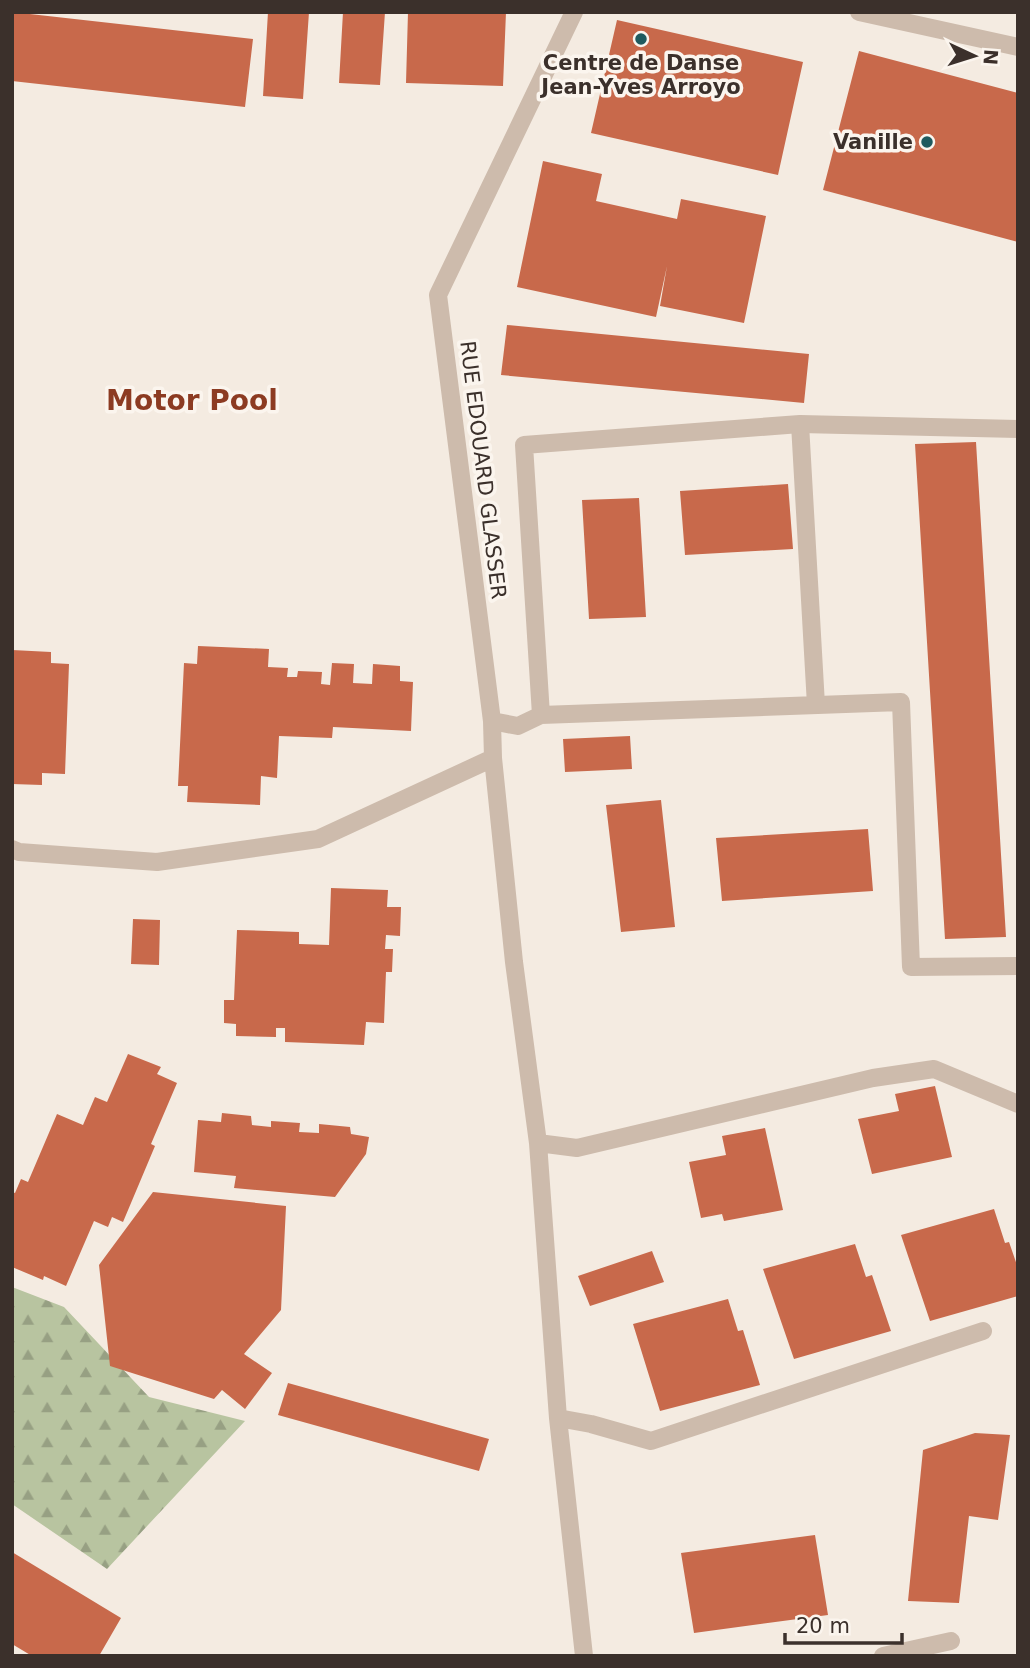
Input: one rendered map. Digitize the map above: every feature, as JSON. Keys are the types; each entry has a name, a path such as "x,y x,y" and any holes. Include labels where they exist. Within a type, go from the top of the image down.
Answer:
{"street":[{"name":"RUE EDOUARD GLASSER","path":"574,12 438,295 492,720 493,758 513,962 538,1143 558,1418 584,1656"},
{"path":"859,12 1018,47"},
{"path":"541,716 524,445 800,424 1018,429"},
{"path":"800,424 816,705"},
{"path":"492,720 518,726 541,716 901,702 911,967 1018,966"},
{"path":"12,849 19,852 157,862 318,839 493,758"},
{"path":"538,1143 577,1148 873,1078 934,1069 1018,1104"},
{"path":"558,1418 651,1441 983,1331"},
{"path":"883,1656 951,1641"}],"green space":[{"path":"12,1287 64,1307 149,1397 245,1421 107,1569 12,1504"}],"building":[{"path":"12,12 253,39 245,107 12,81"},
{"path":"268,12 309,12 303,99 263,96"},
{"path":"343,12 385,12 380,85 339,83"},
{"path":"408,12 506,12 503,86 406,83"},
{"path":"617,20 803,62 778,175 591,133"},
{"name":"Vanille","path":"859,51 1018,93 1018,242 823,190"},
{"path":"543,161 602,174 596,201 677,219 681,199 766,216 744,323 660,306 667,266 656,317 517,287"},
{"path":"507,325 809,354 804,403 501,375"},
{"path":"976,442 1006,937 945,939 915,444"},
{"path":"788,484 793,549 685,555 680,491"},
{"path":"639,498 646,617 589,619 582,500"},
{"path":"198,646 269,649 268,667 288,668 287,677 297,677 298,671 322,672 321,684 330,685 332,663 354,664 353,683 372,684 373,664 400,666 400,681 413,682 411,731 333,727 332,738 279,736 277,778 261,776 260,805 187,802 188,786 178,786 184,663 197,664"},
{"path":"12,650 51,652 51,663 69,664 65,774 42,773 42,785 12,784"},
{"path":"630,736 632,769 565,772 563,739"},
{"path":"661,800 675,927 621,932 606,805"},
{"path":"868,829 873,891 722,901 716,838"},
{"path":"331,888 388,890 387,907 401,907 400,936 386,935 385,949 393,949 392,972 386,972 384,1023 366,1022 364,1045 285,1042 285,1028 276,1028 276,1037 236,1036 236,1024 224,1023 224,1000 234,1000 237,930 299,932 299,944 329,945"},
{"path":"133,919 160,920 159,965 131,964"},
{"path":"128,1054 161,1067 157,1074 177,1083 151,1144 155,1146 123,1222 112,1217 108,1227 94,1221 66,1286 44,1276 43,1280 12,1267 12,1192 15,1193 21,1179 28,1182 57,1114 83,1125 95,1097 107,1102"},
{"path":"935,1086 952,1157 872,1174 858,1119 899,1111 895,1094"},
{"path":"222,1113 251,1116 252,1125 271,1127 271,1121 300,1123 299,1132 319,1133 319,1124 350,1127 351,1134 369,1137 366,1154 335,1197 234,1188 236,1176 194,1172 198,1120 221,1122"},
{"path":"765,1128 783,1210 724,1221 722,1214 701,1218 689,1162 726,1155 722,1136"},
{"path":"153,1192 286,1206 281,1310 244,1354 272,1373 245,1409 222,1390 214,1399 110,1366 99,1265"},
{"path":"994,1209 1005,1243 1009,1242 1018,1268 1018,1296 930,1321 901,1235"},
{"path":"855,1244 866,1277 872,1275 891,1331 794,1359 763,1269"},
{"path":"652,1251 664,1282 590,1306 578,1276"},
{"path":"728,1299 738,1331 743,1330 760,1385 660,1411 633,1324"},
{"path":"288,1383 489,1439 479,1471 278,1415"},
{"path":"975,1433 1010,1435 998,1520 969,1516 959,1603 908,1601 923,1450"},
{"path":"815,1535 828,1615 694,1633 681,1553"},
{"path":"12,1552 121,1618 99,1656 32,1656 12,1644"}],"place":[{"name":"Centre de Danse Jean-Yves Arroyo","path":"641,39"},
{"name":"Vanille","path":"927,142"}],"district":[{"name":"Motor Pool","path":"192,400"}]}
